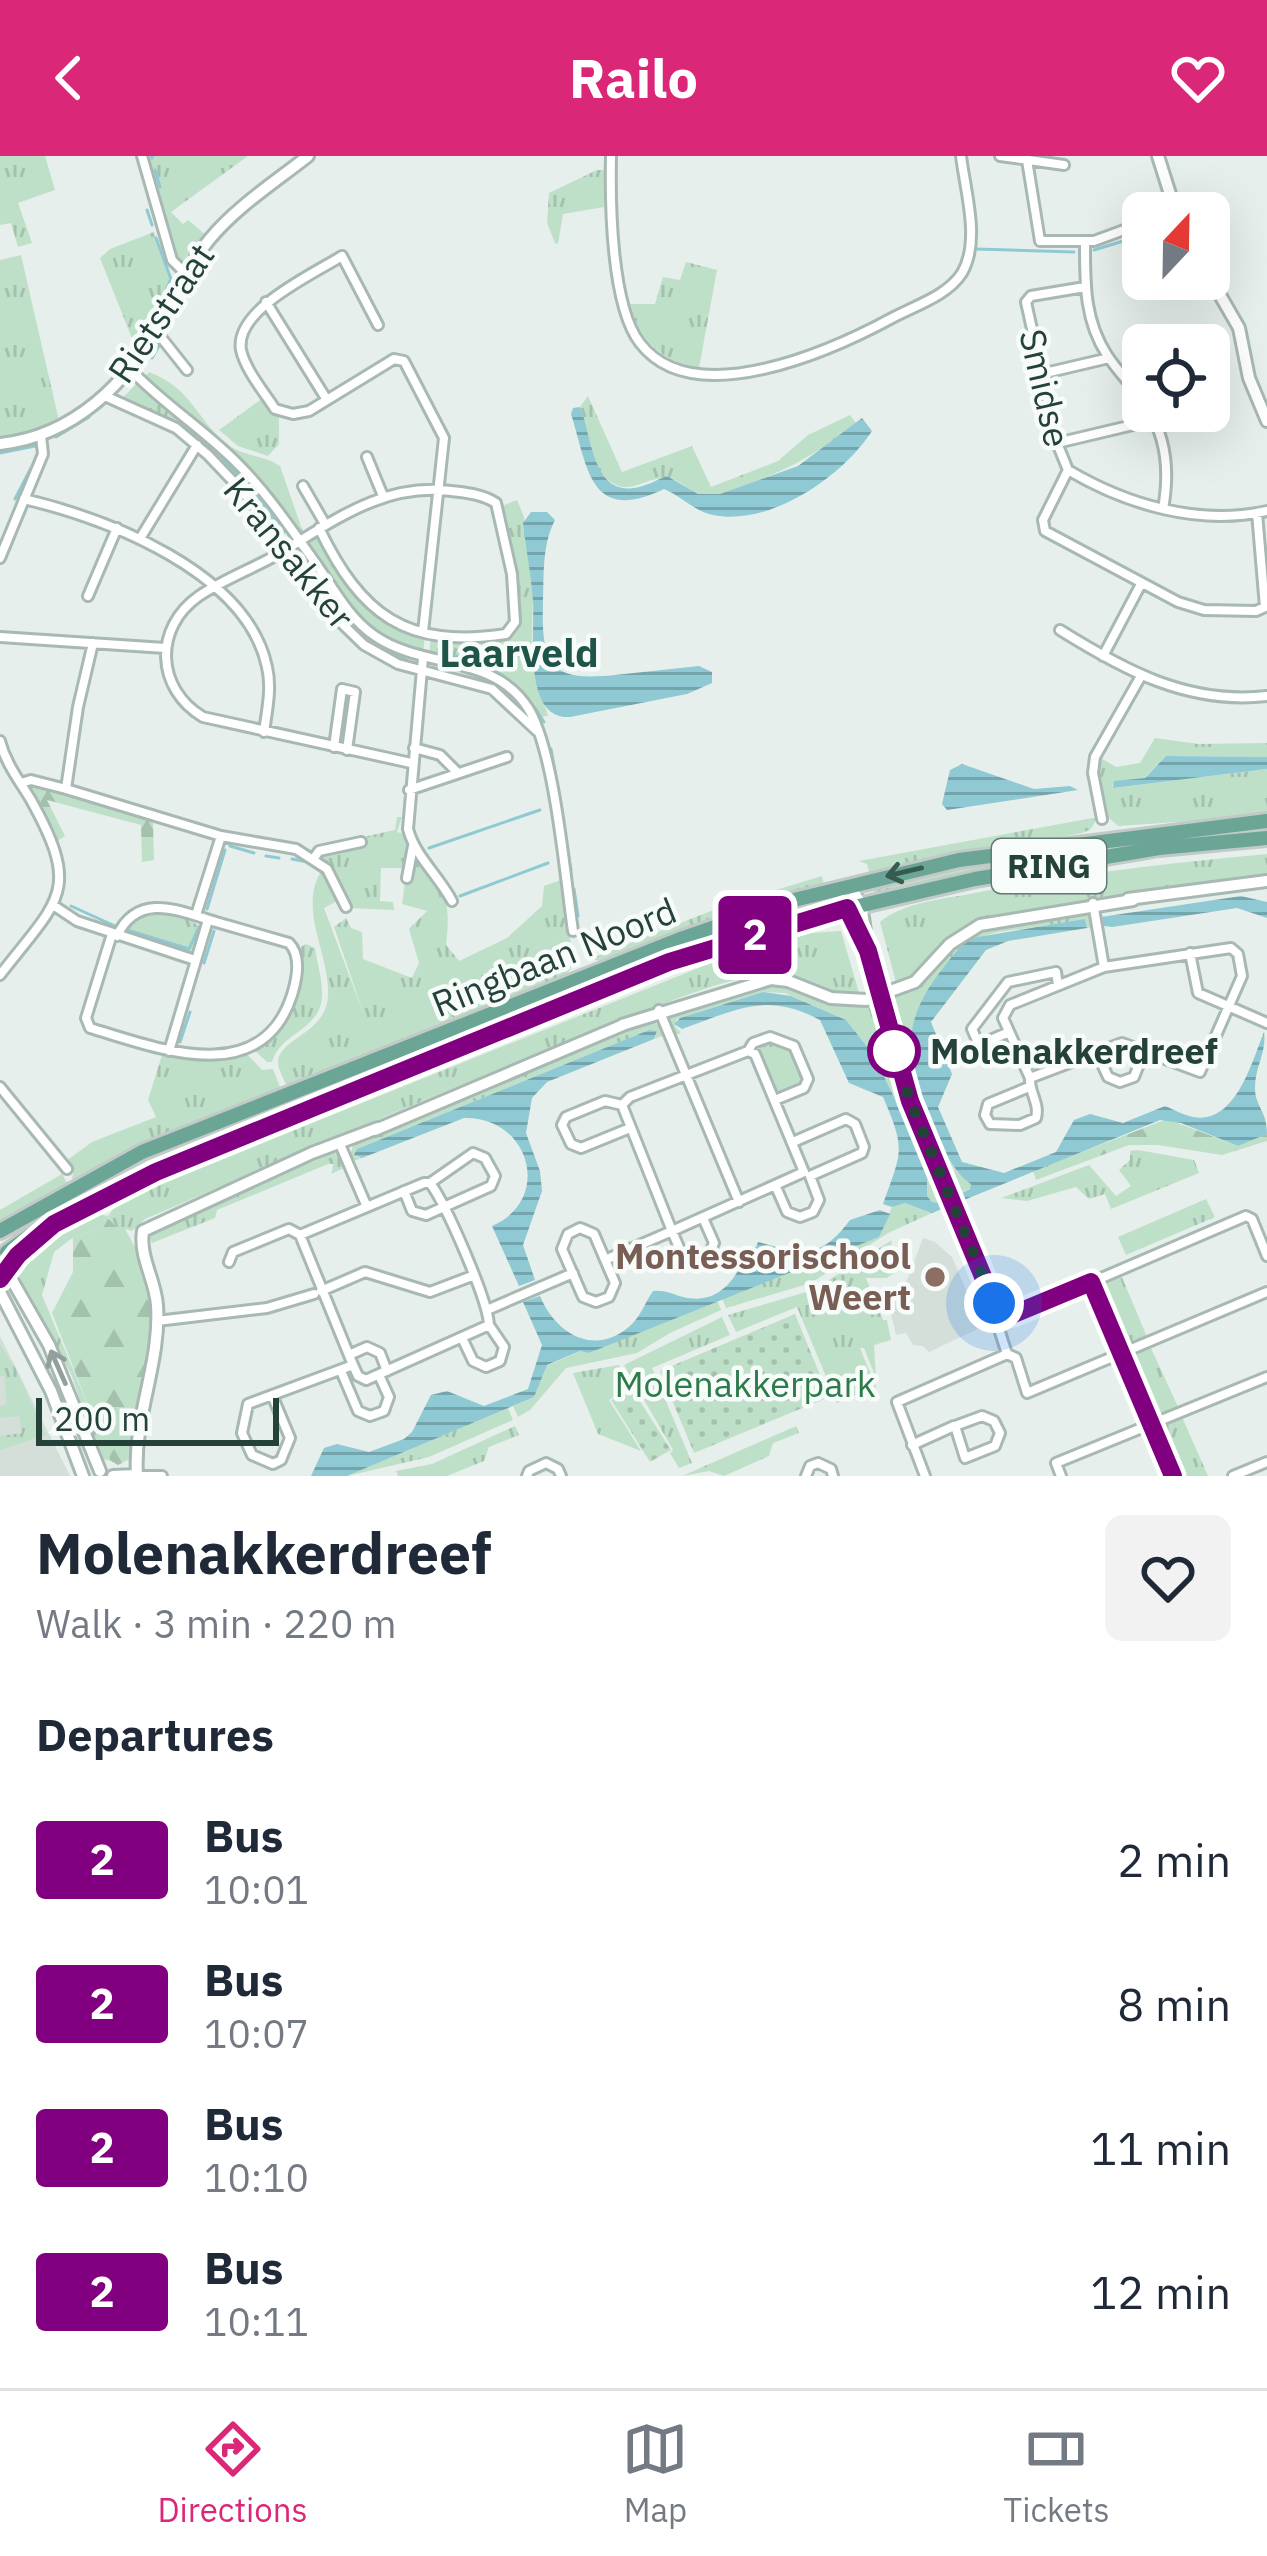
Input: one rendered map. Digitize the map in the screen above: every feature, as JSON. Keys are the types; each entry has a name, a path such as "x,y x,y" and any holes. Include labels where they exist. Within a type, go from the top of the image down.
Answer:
{"main road":[{"name":"Ringbaan Noord","path":"3,1261 32,1214 142,1152 682,938 849,885 959,860 1267,821"},
{"name":"Ringbaan Noord","path":"3,1261 54,1224 156,1172 669,962 854,906 1087,859 1267,838"}],"street":[{"path":"142,156 172,260 185,272"},
{"name":"Rietstraat","path":"0,444 41,436 105,396 130,369 156,331 185,272 225,222 308,156"},
{"path":"611,156 611,225 631,327 645,349 675,367 712,374 758,371 819,354 948,289 964,268 970,240 961,156"},
{"path":"1000,156 1064,165"},
{"path":"1158,156 1170,192"},
{"path":"1028,160 1037,238 1085,242 1122,233"},
{"path":"1085,242 1091,323 1122,376"},
{"path":"378,325 342,256 266,302 247,322 241,352 274,409 293,414 309,411 400,359 444,438 423,632"},
{"name":"Smidse","path":"1085,287 1028,298 1030,334 1068,470 1114,493 1162,509 1206,516 1262,512"},
{"path":"1223,300 1239,328 1250,379 1267,421"},
{"path":"266,302 328,400"},
{"path":"156,331 188,370"},
{"path":"1041,374 1108,358"},
{"name":"Kransakker","path":"130,369 239,465 343,604 373,635 423,658 467,665 496,678 528,708 554,799 573,931"},
{"name":"Kransakker","path":"105,396 160,420 196,446 245,494 327,608 364,646 419,671 468,679 492,689 538,732"},
{"path":"1057,443 1122,425"},
{"path":"1156,432 1167,472 1162,509"},
{"path":"0,558 44,448 41,436"},
{"path":"141,537 196,446"},
{"path":"367,458 382,496"},
{"path":"1068,470 1042,527 1141,584 1204,610 1265,607 1262,512"},
{"path":"302,486 322,526 354,590 371,608 423,632 506,634 517,613 496,502 438,489 382,496 322,526 216,588 202,593 176,619 165,648 164,665 171,684 191,710 203,717 411,763"},
{"path":"24,499 141,537 216,588 252,629 264,654 270,684 264,732"},
{"path":"88,596 117,528"},
{"path":"1102,656 1141,584"},
{"path":"1060,630 1141,676 1199,694 1267,696"},
{"path":"0,637 165,648"},
{"path":"66,789 93,642"},
{"path":"406,878 412,846 408,829 411,763 423,658"},
{"path":"1102,819 1095,757 1141,676"},
{"path":"334,747 342,689 355,692 347,750"},
{"path":"0,975 53,905 60,872 54,842 1,748"},
{"path":"413,748 440,755 458,773"},
{"path":"409,790 507,758"},
{"path":"21,783 31,780 221,836 296,849 314,858 336,881 346,907"},
{"path":"196,915 221,836"},
{"path":"314,858 319,851 361,842"},
{"path":"412,846 440,877 452,901"},
{"path":"137,1476 157,1321 154,1287 141,1246 148,1226 622,1025 702,998 771,979 842,1000 880,996 915,982 962,933 1009,917 1267,881"},
{"path":"849,885 910,1101 994,1303 1005,1315"},
{"path":"53,905 77,921 195,960"},
{"path":"1093,905 1104,967"},
{"path":"173,908 208,920 292,945 297,953 293,990 283,1014 246,1047 202,1058 87,1025 115,935 123,924 142,910 173,908"},
{"path":"169,1051 208,920"},
{"path":"1190,953 1104,967 1004,1010 1009,1032 1030,1082 1039,1108 1036,1118 1020,1125 990,1124 985,1115 988,1104 1030,1082 1122,1043 1200,1072 1242,976 1238,954 1231,948 1190,953"},
{"path":"1190,953 1198,993 1267,1023"},
{"path":"1009,1032 979,1045 972,1029 1008,982 1056,972 1058,985"},
{"path":"660,1013 740,1202"},
{"path":"622,1105 630,1097 748,1051 753,1043 770,1037 794,1046 808,1079 804,1088 775,1100"},
{"path":"748,1051 755,1054 819,1200 813,1212 800,1217 787,1212 776,1187"},
{"path":"1097,1053 1108,1077 1120,1082 1134,1077 1144,1052"},
{"path":"0,1087 67,1169"},
{"path":"622,1105 605,1100 566,1117 562,1126 571,1144 581,1148 630,1128"},
{"path":"622,1105 683,1257 702,1260 710,1256 714,1243 703,1217"},
{"path":"604,1260 862,1153 864,1147 855,1124 846,1119 793,1142"},
{"path":"340,1144 367,1207"},
{"path":"300,1235 404,1192 430,1183 473,1154 485,1158 495,1176 491,1186 426,1215 412,1211 404,1192"},
{"path":"430,1183 487,1310 489,1325 504,1347 500,1361 486,1367 473,1361 464,1340"},
{"path":"1006,1354 999,1329 1005,1315 1246,1216 1252,1219 1267,1256"},
{"path":"580,1228 594,1234 604,1260 615,1283 609,1298 596,1302 583,1297 562,1249 568,1234 580,1228"},
{"path":"229,1262 233,1252 289,1229 300,1235 318,1292 358,1376 366,1380 489,1325"},
{"path":"3,1261 31,1310 107,1474"},
{"path":"3,1261 84,1476 161,1476"},
{"path":"157,1321 236,1313 318,1292 365,1272 430,1292 472,1276"},
{"path":"487,1310 573,1273"},
{"path":"1091,1282 1173,1476"},
{"path":"925,1476 897,1402 1006,1354 1016,1358 1027,1393 1267,1292"},
{"path":"272,1395 290,1438 281,1460 273,1464 252,1455 242,1433 248,1404 272,1395 341,1371 367,1347 380,1353 389,1397 384,1411 370,1416 358,1411 341,1371"},
{"path":"1061,1476 1056,1463 1267,1377"},
{"path":"912,1445 955,1426 982,1416 994,1421 1000,1433 995,1445 964,1458 955,1426"},
{"path":"1233,1476 1267,1462"},
{"path":"527,1476 545,1463 561,1476"},
{"path":"806,1476 810,1466 818,1463 833,1476"}],"shaded area":[{"name":"Montessorischool Weert","path":"923,1238 952,1257 982,1327 929,1352 913,1345 906,1333 896,1335 888,1301 901,1296"},
{"path":"0,1336 70,1476 0,1476"}],"green space":[{"path":"0,156 45,156 55,190 18,203 32,243 18,247 11,223 0,225"},
{"path":"146,156 248,156 171,212 207,236 183,262 175,258 161,221"},
{"path":"605,170 604,207 563,214 555,243 547,223 549,193"},
{"path":"154,232 170,280 137,351 100,258 110,249"},
{"path":"21,255 59,421 0,438 0,260"},
{"path":"686,262 717,270 699,368 654,347 639,329 630,304 655,304 663,277 680,280"},
{"path":"149,372 185,395 227,444 280,466 303,532 296,531 206,431 144,378"},
{"path":"139,381 240,470 288,533 279,534 228,472 190,436 145,410 119,402"},
{"path":"588,396 622,472 692,446 711,487 778,461 808,435 850,415 856,423 789,467 707,496 671,479 627,487 605,477 592,453 580,407"},
{"path":"263,398 279,416 279,444 268,456 238,446 219,430"},
{"path":"517,500 524,517 533,598 531,660 548,716 537,717 515,691 490,674 429,656 431,636 493,640 516,625 520,609 502,506"},
{"path":"314,535 356,597 388,619 425,635 423,655 385,637 354,610 305,542"},
{"path":"1155,738 1198,744 1267,743 1267,757 1166,756 1144,778 1112,785 1114,788 1267,769 1267,816 1118,826 1106,815 1097,761 1099,757 1116,767 1140,763"},
{"path":"33,786 153,822 154,860 142,862 141,825 47,800 65,836 57,841 28,789"},
{"path":"397,817 402,817 397,832 405,834 408,842 404,868 381,868 380,901 393,902 394,910 350,908 339,881 318,859 323,852 363,845 363,837 395,830"},
{"path":"1098,817 1082,833 870,875 867,864 859,861"},
{"path":"1267,825 1267,832 1021,866 875,896 873,887 960,865"},
{"path":"413,850 443,893 448,914 446,945 459,961 507,938 542,906 544,886 561,880 574,964 566,975 493,1008 460,1017 288,1089 278,1065 280,1054 319,1019 328,996 313,903 320,873 327,873 339,900 324,908 364,1015 334,927 346,918 351,928 362,932 363,959 412,978 419,963 409,929 427,911 402,904"},
{"path":"1267,854 1267,878 996,915 967,924 897,986 880,922 912,906 1011,886"},
{"path":"822,876 824,886 787,894 601,961 590,959 726,905"},
{"path":"826,895 830,907 621,974 458,1040 22,1237 20,1228 120,1167 710,932"},
{"path":"159,911 190,916 189,920 203,928 196,948 186,953 125,935 135,919"},
{"path":"1089,911 1092,927 1087,928 1085,920 966,941 911,1067 954,1169 971,1184 956,1195 899,1052 886,1002 918,985 943,955 978,928"},
{"path":"841,931 860,996 776,975 722,984 479,1078 145,1219 132,1231 125,1229 135,1247 108,1217 96,1230 71,1239 54,1252 42,1295 111,1461 99,1458 72,1376 19,1276 18,1264 94,1213 108,1216 117,1204 140,1192 711,963 810,933"},
{"path":"301,947 315,948 322,984 320,1007 272,1062 267,1062 252,1048 289,1003 299,975"},
{"path":"768,983 787,984 842,1005 877,1006 889,1051 945,1199 941,1203 927,1196 927,1178 892,1093 873,1054 846,1020 785,993 763,992 677,1019 675,1026 681,1033 674,1035 669,1022 672,1014"},
{"path":"652,1022 661,1025 665,1035 654,1039 657,1032 649,1030 357,1149 356,1157 362,1158 353,1161 350,1157 353,1144 615,1032"},
{"path":"769,1040 793,1050 805,1079 804,1084 777,1096 758,1050 760,1043"},
{"path":"244,1051 262,1070 273,1069 282,1092 116,1158 0,1226 0,1210 62,1174 67,1183 72,1180 66,1161 92,1142 156,1117 148,1100 162,1055 212,1060"},
{"path":"1167,1119 1238,1146 1267,1134 1267,1141 1222,1155 1129,1145 1036,1180 1033,1171"},
{"path":"1130,1151 1194,1160 1199,1173 1111,1209 1105,1194 1089,1199 1076,1187 1027,1201 1001,1198 1089,1165 1116,1196 1131,1186 1119,1170 1130,1160"},
{"path":"339,1154 346,1167 331,1174 334,1164 328,1164 152,1243 148,1232"},
{"path":"1206,1199 1215,1217 1126,1255 1118,1237"},
{"path":"905,1202 932,1213 888,1233 811,1283 726,1308 722,1298 879,1237 892,1207"},
{"path":"107,1217 143,1261 152,1309 150,1359 132,1458 118,1465 105,1449 52,1313 73,1272 73,1238 96,1230"},
{"path":"892,1240 888,1265 904,1261 904,1266 887,1278 866,1278 887,1320 891,1340 874,1345 876,1378 860,1348 876,1387 837,1403 797,1307 736,1332 728,1315 813,1290"},
{"path":"1121,1275 1147,1337 1124,1346 1098,1285"},
{"path":"717,1300 721,1310 637,1353 566,1368 530,1410 518,1417 513,1406 534,1397 546,1366"},
{"name":"Molenakkerpark","path":"795,1314 829,1397 694,1453 660,1371"},
{"path":"722,1317 730,1335 652,1368 692,1463 679,1468 624,1365"},
{"path":"0,1344 46,1435 0,1450 0,1436 22,1433 19,1416 0,1418 0,1406 7,1404 4,1376 0,1376"},
{"path":"1150,1346 1179,1409 1154,1420 1127,1355"},
{"path":"619,1365 628,1387 609,1400 641,1451 598,1434 573,1373"},
{"path":"631,1387 671,1450 650,1462 611,1400"},
{"path":"508,1408 513,1420 429,1457 347,1476"},
{"path":"1182,1417 1208,1476 1178,1476 1157,1427"},
{"path":"515,1426 519,1435 489,1447 484,1461 447,1476 398,1476 396,1471 432,1464"},
{"path":"796,1426 799,1433 773,1443 769,1456 724,1476 709,1471 682,1476"}],"water":[{"path":"580,407 596,462 612,484 623,488 667,476 698,494 720,494 798,466 862,418 872,431 824,481 781,506 735,517 700,510 664,489 620,500 606,495 588,471 582,453 571,414"},
{"path":"531,512 547,512 555,520 546,550 543,602 544,641 554,665 563,672 593,676 699,666 712,672 712,683 687,694 570,717 555,714 544,704 534,671 533,601 523,523"},
{"path":"1166,756 1267,757 1267,769 1113,788 1114,781 1145,778"},
{"path":"962,764 1034,789 1070,786 1078,790 947,810 942,804 950,770"},
{"path":"1241,896 1267,902 1267,918 1237,908 1112,927 1104,926 1101,917"},
{"path":"1085,919 1087,928 1008,941 986,950 931,1022 952,1074 938,1107 962,1162 1004,1173 1056,1152 1074,1120 1090,1114 1123,1123 1165,1106 1189,1116 1208,1117 1221,1111 1240,1088 1264,1032 1255,1088 1267,1134 1238,1146 1181,1123 1160,1120 932,1213 905,1203 892,1207 883,1204 899,1150 890,1115 883,1097 849,1083 820,1020 766,1005 735,1010 682,1029 674,1024 680,1018 763,992 791,996 846,1020 873,1054 892,1093 927,1178 927,1196 941,1203 970,1189 971,1184 946,1153 913,1068 912,1031 926,993 972,938"},
{"path":"649,1030 657,1031 654,1039 547,1082 532,1098 526,1133 542,1191 523,1245 535,1280 519,1286 492,1226 511,1214 528,1179 526,1161 505,1130 464,1118 362,1158 354,1155 357,1149"},
{"path":"880,1210 890,1214 879,1237 589,1353 580,1351 547,1365 534,1397 347,1476 311,1476 324,1448 337,1444 369,1452 404,1439 431,1395 447,1391 484,1406 528,1389 542,1345 523,1302 540,1296 567,1331 592,1340 605,1339 632,1324 653,1291 708,1297 726,1286 749,1247 758,1242 799,1251 820,1248 850,1220"}],"waterway":[{"path":"155,170 160,187"},
{"path":"147,210 152,225"},
{"path":"149,325 171,279 156,238"},
{"path":"1094,250 1122,241"},
{"path":"976,249 1074,252"},
{"path":"152,358 160,344"},
{"path":"173,414 219,454 284,532"},
{"path":"56,437 89,417"},
{"path":"0,453 35,446"},
{"path":"15,499 31,468"},
{"path":"299,553 358,631 410,662"},
{"path":"438,652 500,674 524,694 544,722"},
{"path":"551,749 559,795"},
{"path":"559,799 571,870"},
{"path":"429,848 540,810"},
{"path":"230,846 254,853"},
{"path":"207,909 225,850"},
{"path":"266,856 279,858"},
{"path":"292,859 308,862"},
{"path":"460,896 548,863"},
{"path":"574,889 578,916"},
{"path":"71,906 115,926"},
{"path":"127,930 189,949 199,927"},
{"path":"204,963 214,931"},
{"path":"180,1042 190,1012"}],"bus line":[{"name":"2","path":"0,1279 18,1255 54,1224 156,1172 669,962 847,908 868,951 910,1101 994,1303 1005,1315 1014,1314 1091,1282 1173,1476"}],"place":[{"name":"Molenakkerdreef","path":"894,1051"},
{"name":"Montessorischool Weert","path":"935,1277"}],"district":[{"name":"Laarveld","path":"519,653"}],"route":[{"path":"894,1051 994,1303"}]}
